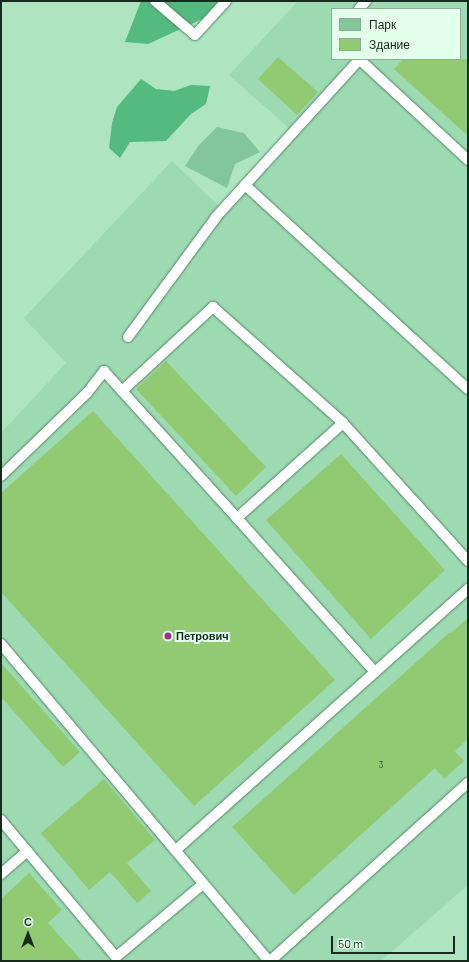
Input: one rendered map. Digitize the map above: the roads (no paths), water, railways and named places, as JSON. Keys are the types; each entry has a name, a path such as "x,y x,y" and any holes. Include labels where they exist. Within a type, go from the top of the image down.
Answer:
{"lane":[{"path":"156,1 195,35 226,1"},
{"path":"128,337 216,217 359,60"},
{"path":"361,60 468,160"},
{"path":"245,185 468,389"},
{"path":"122,391 213,308 342,423 468,561"},
{"path":"1,476 87,393 104,371 375,672"},
{"path":"237,518 342,423"},
{"path":"176,850 468,589"},
{"path":"1,644 269,961 468,783"},
{"path":"1,820 116,960 203,884"},
{"path":"1,874 27,851"}],"place":[{"name":"Петрович","path":"168,636"}]}
